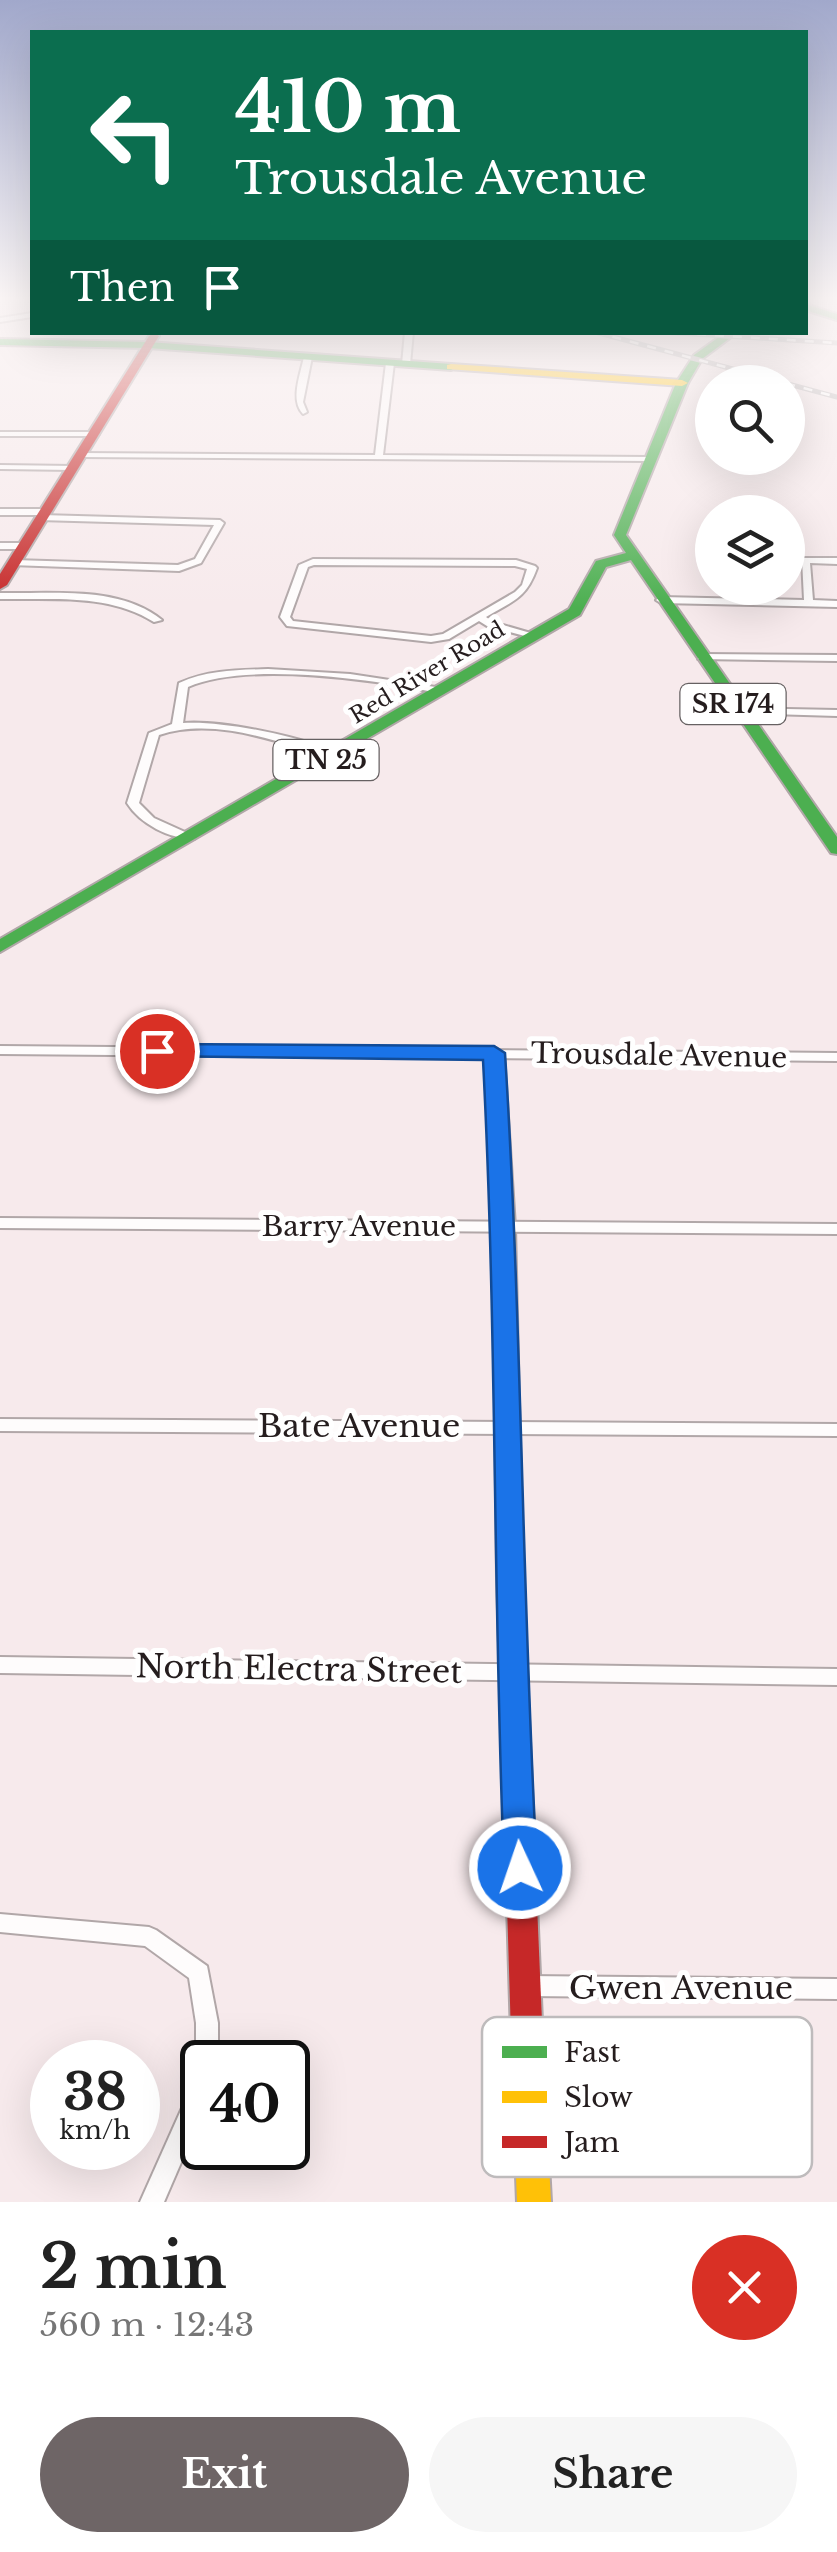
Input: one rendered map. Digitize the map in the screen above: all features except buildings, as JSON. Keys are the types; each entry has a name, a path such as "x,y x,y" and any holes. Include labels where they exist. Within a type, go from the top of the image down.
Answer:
{"street":[{"path":"0,585 114,402"},
{"path":"298,402 304,412"},
{"path":"378,454 389,402"},
{"path":"631,556 620,528 674,402"},
{"path":"0,434 95,434"},
{"path":"0,467 378,454 649,459"},
{"path":"0,512 220,524 198,561 179,568 19,554 0,546"},
{"name":"SR 174","path":"631,556 837,849"},
{"name":"Red River Road","path":"0,948 442,691 582,604 601,564 631,556"},
{"path":"809,602 804,560 837,561"},
{"path":"314,562 529,565 526,586 484,619 431,639 299,626 284,617 304,565 314,562"},
{"path":"0,596 117,601 144,609 157,620"},
{"path":"661,600 837,604"},
{"path":"484,619 530,634"},
{"path":"702,658 837,658"},
{"path":"177,727 184,685 210,674 354,676 408,682 442,691"},
{"path":"738,711 837,713"},
{"path":"190,837 150,820 137,812 133,804 148,743 154,734 177,727 259,732 334,756"},
{"name":"Trousdale Avenue","path":"0,1050 837,1057"},
{"path":"494,1053 504,1227 511,1672 527,2017"},
{"name":"Barry Avenue","path":"0,1223 837,1230"},
{"name":"Bate Avenue","path":"0,1425 837,1430"},
{"name":"North Electra Street","path":"0,1665 837,1677"},
{"path":"0,1923 149,1937 199,1973 207,2040"},
{"name":"Gwen Avenue","path":"526,1986 837,1989"},
{"path":"152,2202 180,2139"},
{"path":"533,2177 534,2202"}],"traffic: fast":[{"path":"674,402 620,535 837,849"},
{"path":"0,947 575,612 601,564 631,556"}],"traffic: slow":[{"path":"494,1053 504,1227 510,1578"},
{"path":"533,2177 534,2202"}],"traffic: jam":[{"path":"0,585 113,402"},
{"path":"510,1578 526,2017"}],"route":[{"path":"157,1051 494,1053 504,1227 511,1672 520,1868"}]}
